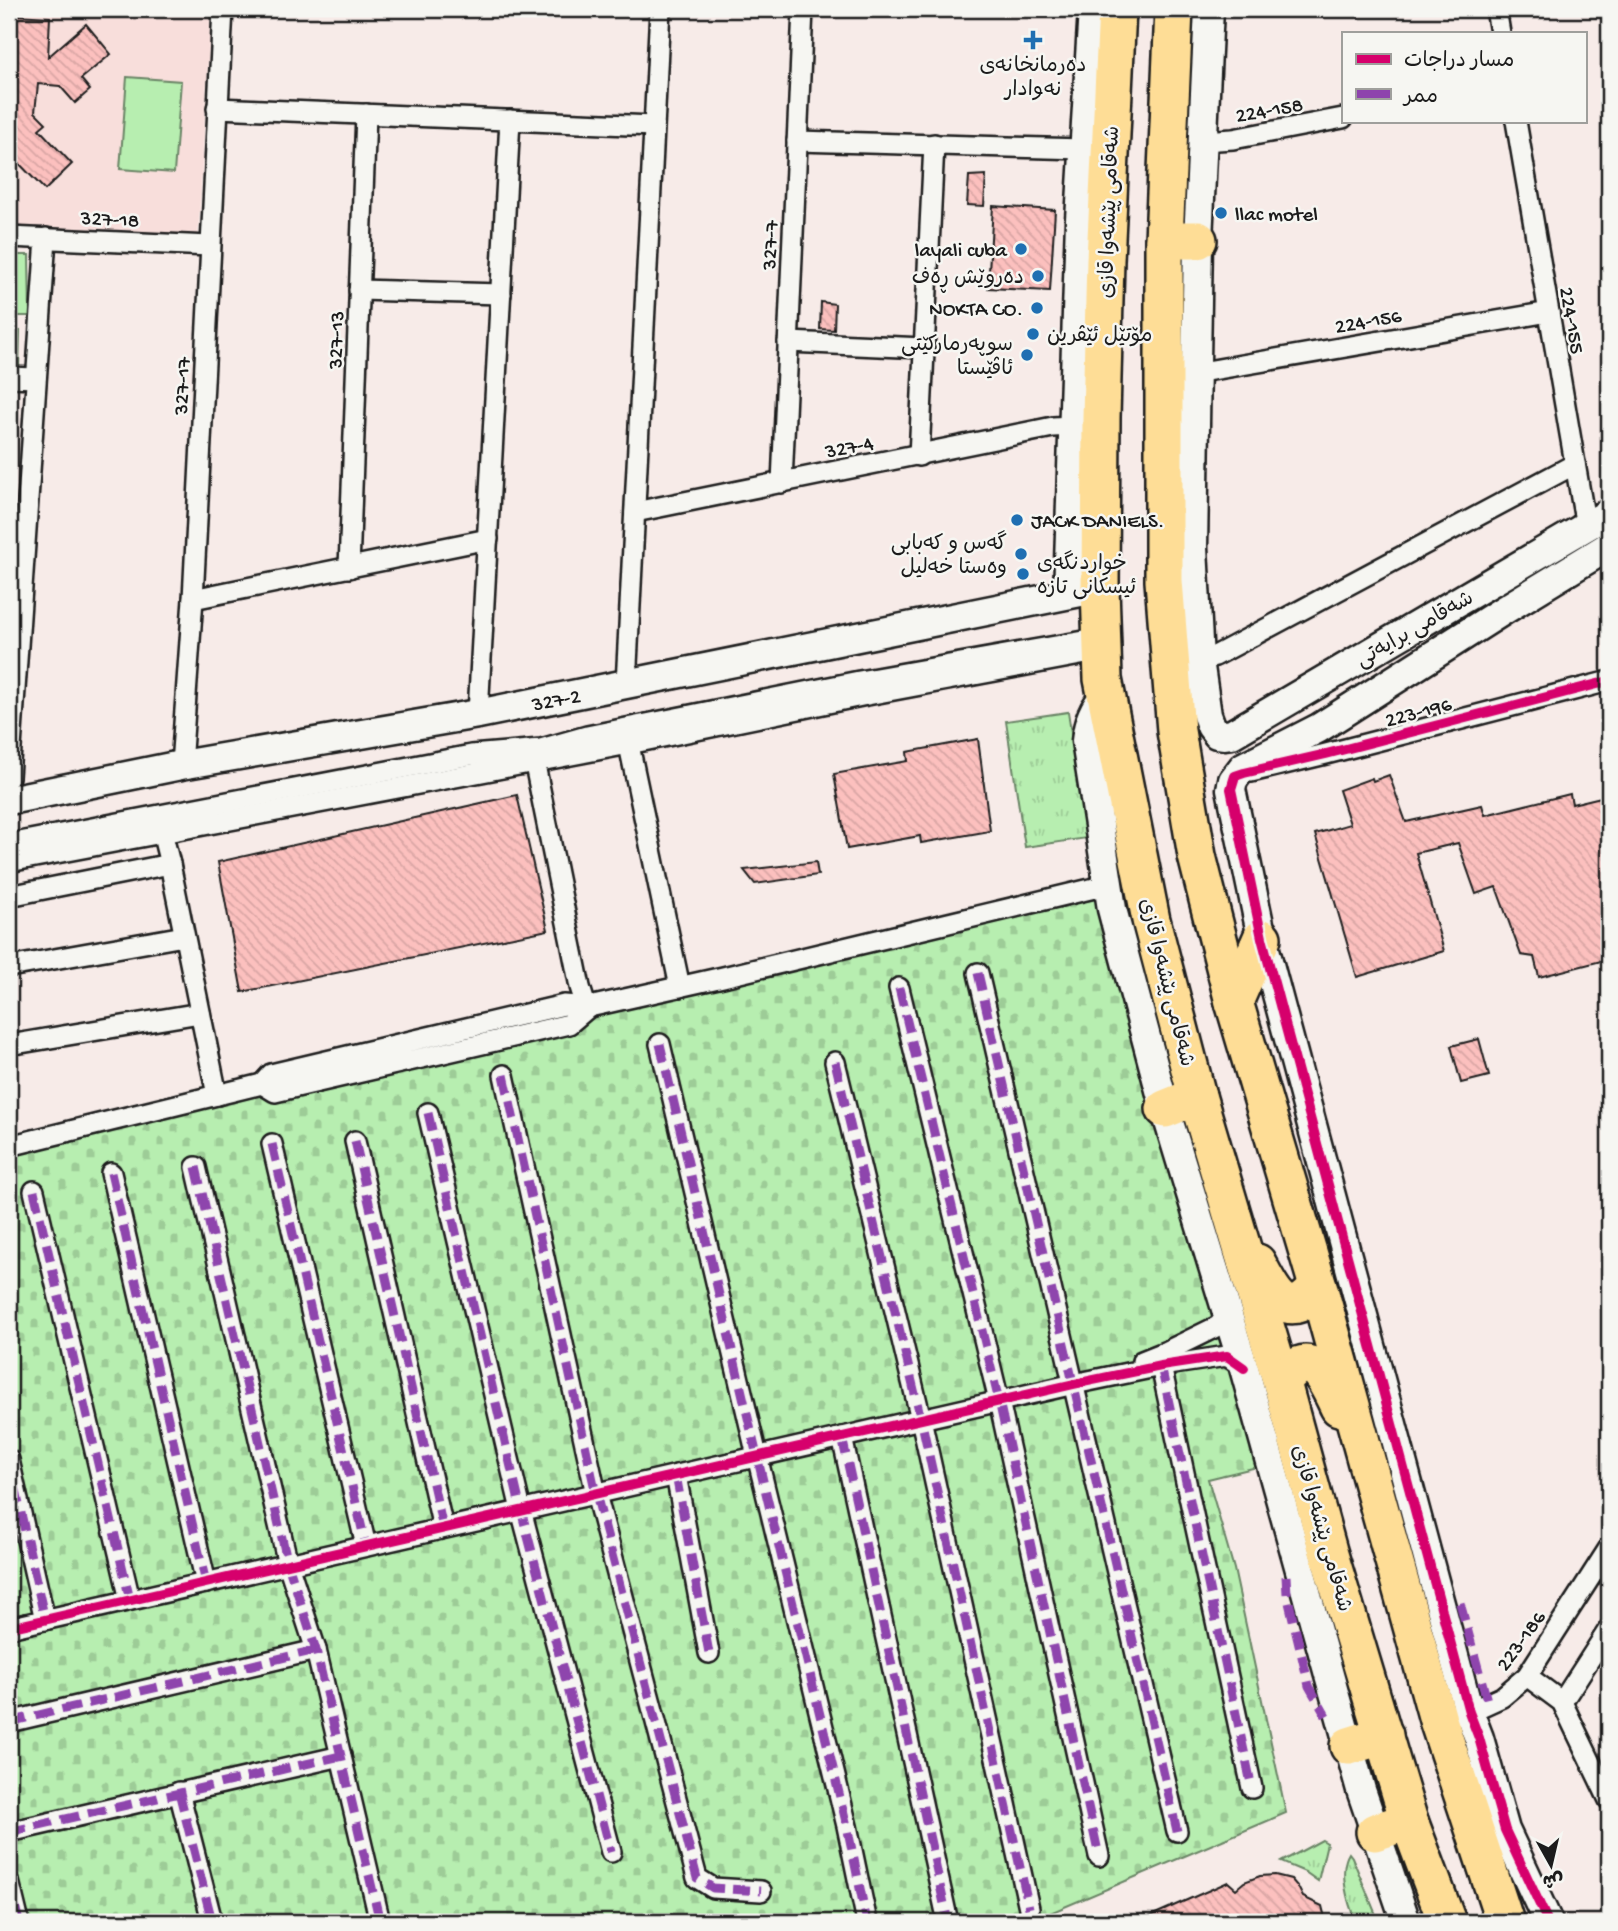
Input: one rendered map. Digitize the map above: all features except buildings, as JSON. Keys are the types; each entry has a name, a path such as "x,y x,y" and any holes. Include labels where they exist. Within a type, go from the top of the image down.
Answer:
{"highway":[{"name":"شەقامی پێشەوا قازی","path":"1117,9 1105,260 1101,417 1084,591 1102,644 1103,679 1151,920 1181,1103 1232,1212 1328,1551 1409,1821 1447,1922"},
{"path":"1174,9 1181,240 1164,581 1184,660 1176,731 1197,856 1234,1002 1372,1478 1454,1716 1493,1892 1505,1922"},
{"path":"1080,219 1105,260"},
{"path":"1234,1002 1262,938"},
{"path":"1232,1212 1272,1292 1282,1302 1291,1305 1302,1302 1318,1286"},
{"path":"1282,1383 1297,1366 1306,1364 1316,1367 1326,1382 1372,1478"},
{"path":"1349,1746 1384,1735"},
{"path":"1375,1832 1409,1821"}],"street":[{"name":"327-17","path":"181,765 194,599 223,9"},
{"path":"626,685 660,9"},
{"name":"327-7","path":"782,483 803,9"},
{"path":"1084,591 1072,426 1080,219 1093,9"},
{"path":"1209,9 1202,141 1181,240 1195,373 1193,548 1184,660 1216,656 1576,464"},
{"path":"1496,9 1500,32"},
{"path":"217,108 654,126"},
{"name":"327-13","path":"349,568 366,114"},
{"name":"224-158","path":"1202,141 1342,118"},
{"path":"478,714 510,120"},
{"name":"224-155","path":"1516,122 1576,464 1598,520"},
{"path":"797,141 1084,149"},
{"path":"919,456 934,144"},
{"name":"327-18","path":"9,237 210,246"},
{"path":"9,778 46,238"},
{"path":"359,290 501,294"},
{"name":"224-156","path":"1195,373 1549,313"},
{"path":"788,342 924,348"},
{"path":"9,377 36,378"},
{"name":"327-4","path":"635,512 1053,427 1072,426"},
{"name":"شەقامی برایەتی","path":"1184,660 1211,726 1217,734 1232,734 1598,520"},
{"path":"194,599 488,539"},
{"name":"شەقامی برایەتی","path":"1235,776 1242,768 1319,728 1609,546"},
{"path":"1484,587 1504,610"},
{"name":"327-2","path":"9,800 181,765 478,714 1084,591"},
{"path":"9,844 160,824 533,756 859,681 1102,644"},
{"name":"223-196","path":"1235,776 1609,681"},
{"path":"1107,694 1096,705 1090,718 1086,741 1107,885 1181,1103 1228,1314 1349,1746 1406,1922"},
{"path":"627,736 680,987"},
{"path":"533,756 580,987 589,1007"},
{"path":"1235,776 1231,789 1232,799 1262,938 1454,1716 1479,1738 1505,1830 1548,1922"},
{"path":"9,862 160,824"},
{"path":"160,824 217,1096"},
{"path":"9,896 170,864"},
{"path":"9,1146 262,1084 275,1092 569,1024 589,1007 1107,885"},
{"path":"9,967 184,936"},
{"path":"978,973 1177,1831"},
{"path":"899,988 999,1401 1099,1856"},
{"path":"9,1045 200,1013"},
{"path":"660,1044 847,1826 867,1922"},
{"path":"835,1062 920,1419 1029,1908"},
{"path":"503,1075 596,1494 697,1878 713,1888 761,1891"},
{"path":"428,1113 521,1510 611,1852"},
{"path":"355,1141 443,1528"},
{"path":"272,1144 366,1546"},
{"path":"196,1167 288,1564 316,1650 380,1922"},
{"path":"111,1173 206,1583"},
{"path":"34,1191 130,1600"},
{"path":"1074,1384 1167,1351 1218,1326 1228,1314"},
{"path":"9,1628 1074,1384 1160,1366 1227,1356 1244,1368"},
{"path":"1160,1366 1252,1788"},
{"path":"842,1437 948,1922"},
{"path":"9,1460 45,1620"},
{"path":"676,1475 709,1653"},
{"name":"223-186","path":"1454,1716 1502,1698 1527,1676 1609,1548"},
{"path":"1562,1702 1609,1629"},
{"path":"9,1722 316,1650"},
{"path":"1527,1676 1562,1702 1609,1800"},
{"path":"9,1832 341,1756"},
{"path":"179,1792 212,1921"},
{"path":"9,1881 15,1918"}],"shaded area":[{"path":"9,9 211,9 198,234 9,226"}],"green space":[{"path":"127,77 181,81 174,173 120,169"},
{"path":"11,255 29,255 30,316 11,316"},
{"path":"9,330 20,331 19,366 9,366"},
{"path":"1068,712 1087,838 1025,847 1006,721"},
{"path":"1099,898 1257,1467 1208,1479 1234,1569 1286,1813 1029,1922 9,1922 9,1149"},
{"path":"1322,1840 1327,1843 1318,1881 1281,1862"},
{"path":"1349,1853 1379,1922 1356,1922 1347,1897 1344,1878"}],"marked path":[{"path":"978,973 1177,1831"},
{"path":"899,988 999,1401 1099,1856"},
{"path":"660,1044 847,1826 867,1922"},
{"path":"835,1062 921,1419 1029,1908"},
{"path":"504,1075 596,1494 697,1878 713,1888 761,1891"},
{"path":"428,1113 521,1510 611,1852"},
{"path":"355,1141 443,1528"},
{"path":"272,1144 366,1546"},
{"path":"196,1167 288,1564 316,1650 380,1922"},
{"path":"111,1173 206,1583"},
{"path":"34,1191 130,1600"},
{"path":"1161,1366 1252,1788"},
{"path":"842,1437 948,1922"},
{"path":"9,1460 45,1620"},
{"path":"676,1475 709,1653"},
{"path":"1286,1576 1287,1594 1309,1686 1326,1716"},
{"path":"1460,1603 1488,1704"},
{"path":"9,1722 316,1650"},
{"path":"9,1832 341,1756"},
{"path":"179,1792 212,1921"},
{"path":"9,1881 19,1922"}],"cycle path":[{"path":"1548,1922 1505,1830 1469,1712 1262,938 1231,789 1235,776 1244,773 1609,681"},
{"path":"9,1628 1074,1384 1227,1356 1244,1368"}],"place":[{"name":"دەرمانخانەی نەوادار","path":"1033,40"},
{"name":"llac motel","path":"1221,213"},
{"name":"layali cuba","path":"1021,249"},
{"name":"دەروێش ڕەف","path":"1038,276"},
{"name":"NOKTA CO.","path":"1037,308"},
{"name":"مۆتێل ئێڤرین","path":"1033,334"},
{"name":"سوپەرمارکێتی ئاڤێستا","path":"1027,355"},
{"name":"JACK DANIELS.","path":"1017,520"},
{"name":"گەس و کەبابی وەستا خەلیل","path":"1021,554"},
{"name":"خواردنگەی ئیسکانی تازە","path":"1023,574"}]}
